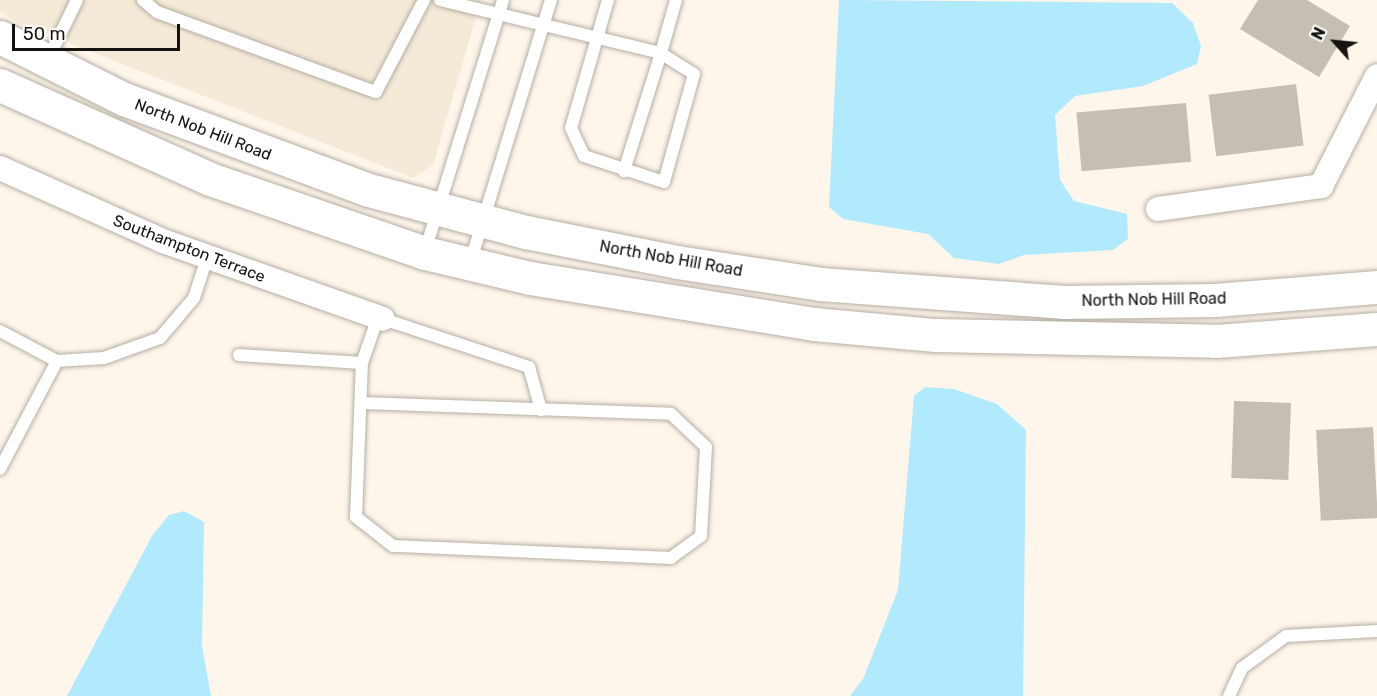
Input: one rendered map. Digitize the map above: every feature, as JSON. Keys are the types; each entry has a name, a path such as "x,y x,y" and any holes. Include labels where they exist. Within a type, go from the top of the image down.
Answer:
{"main road":[{"name":"North Nob Hill Road","path":"0,37 46,62 222,139 440,210 677,262 820,284 939,295 1064,302 1215,300 1377,287"},
{"path":"0,85 210,179 425,253 470,265 814,324 936,336 1216,341 1377,329"}],"street":[{"path":"1158,209 1322,186 1377,76"},
{"name":"Southampton Terrace","path":"0,168 207,258 380,318"}],"lane":[{"path":"46,62 77,0"},
{"path":"143,0 157,12 376,92 423,0"},
{"path":"440,0 498,16 544,22 597,37 661,53 694,74 664,182 624,171 584,156 572,128 597,37 608,0"},
{"path":"425,253 503,0"},
{"path":"470,265 551,0"},
{"path":"624,171 676,0"},
{"path":"0,331 57,361 104,358 159,338 194,298 207,258"},
{"path":"361,403 541,410 671,414 706,447 701,536 671,558 393,546 356,516 362,363 380,318 529,367 541,410"},
{"path":"239,355 362,363"},
{"path":"0,469 57,361"},
{"path":"1229,696 1242,668 1286,636 1377,631"}],"shaded area":[{"path":"0,0 481,0 433,165 413,178 18,23 0,11"}],"water":[{"path":"839,0 1172,3 1193,23 1201,46 1197,64 1143,86 1075,96 1055,115 1060,180 1074,201 1127,214 1128,239 1113,250 1024,255 999,264 954,258 928,234 843,219 829,207"},
{"path":"925,387 954,389 997,404 1026,430 1023,696 850,696 863,679 898,590 914,396"},
{"path":"184,511 204,522 202,646 211,696 67,696 152,536 169,515"}],"building":[{"path":"1258,0 1307,0 1350,26 1319,77 1240,29"},
{"path":"1296,84 1304,146 1216,156 1209,95"},
{"path":"1186,103 1191,162 1082,171 1076,113"},
{"path":"1234,401 1291,403 1288,480 1231,478"},
{"path":"1373,427 1377,518 1321,521 1316,430"}]}
